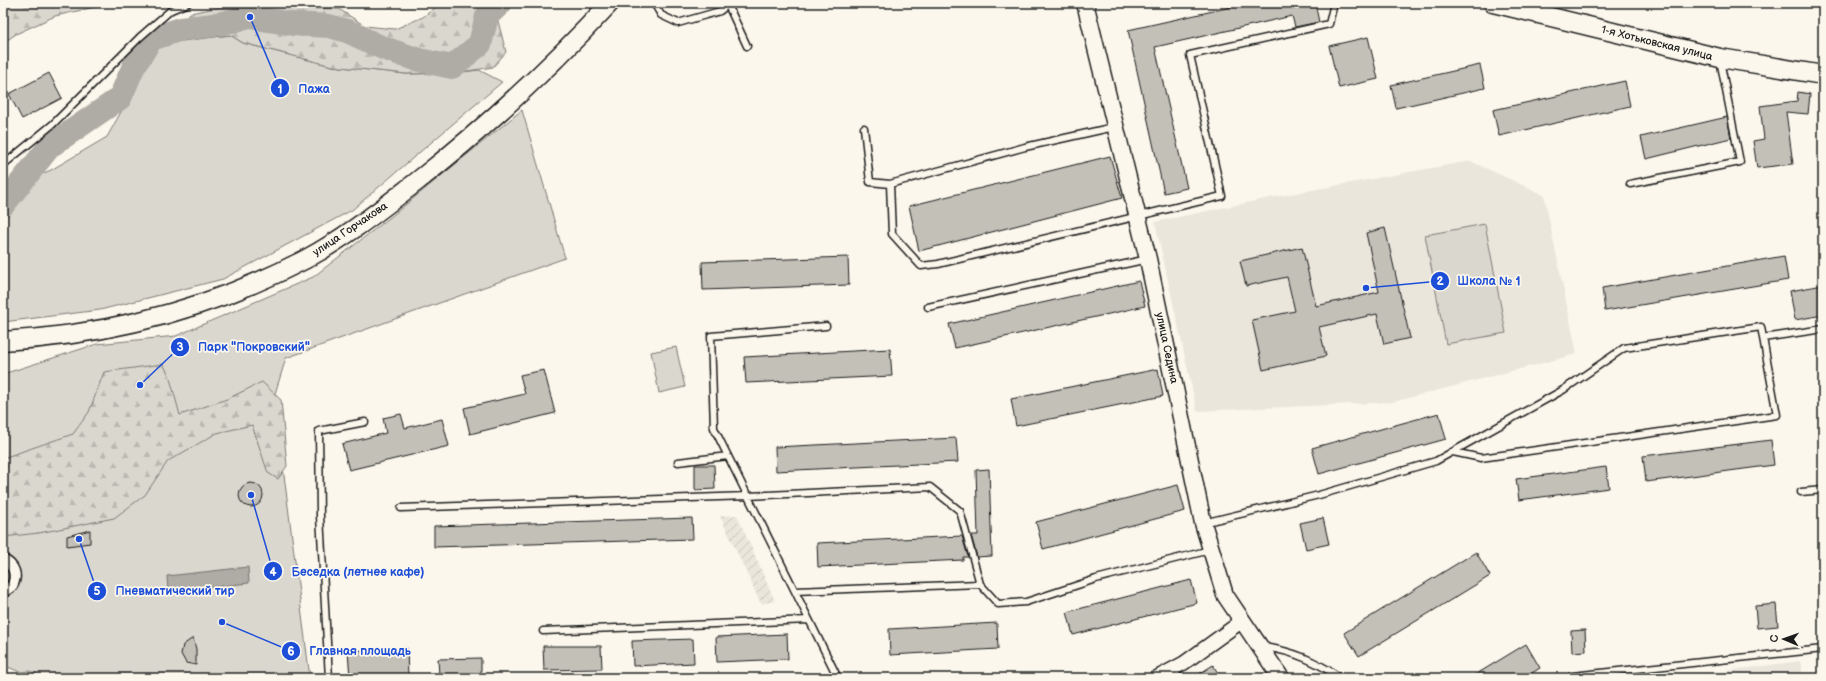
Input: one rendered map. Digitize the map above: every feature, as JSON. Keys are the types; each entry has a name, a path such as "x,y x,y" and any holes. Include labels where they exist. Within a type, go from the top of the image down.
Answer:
{"main road":[{"name":"улица Горчакова","path":"9,340 125,325 176,312 221,297 307,258 348,233 438,165 541,75 610,3"},
{"name":"1-я Хотьковская улица","path":"1493,3 1720,58 1823,75"}],"street":[{"name":"улица Седина","path":"1085,3 1148,259 1203,523 1225,594 1281,678"},
{"path":"3,560 12,566 15,575 12,586 3,592"},
{"path":"1156,678 1176,673 1242,621"}],"lane":[{"path":"3,165 53,124 145,33 171,10 188,3"},
{"path":"654,3 661,15 678,24 720,12 729,4 747,46"},
{"path":"890,184 892,234 921,266 938,264 1222,196 1190,55 1329,24 1334,3"},
{"path":"1630,184 1740,162 1720,58"},
{"path":"864,128 870,182 890,184 1115,126"},
{"path":"928,307 1148,259"},
{"path":"826,326 711,336 714,428 838,678"},
{"path":"1203,523 1319,495 1436,461 1563,390 1624,348 1761,327 1777,415 1481,458 1453,452"},
{"path":"1763,338 1823,329"},
{"path":"329,678 320,516 319,431 365,422"},
{"path":"678,462 728,456"},
{"path":"401,508 748,496 930,487 960,511 980,584 998,604 1026,602 1096,579 1211,550"},
{"path":"1801,492 1823,490"},
{"path":"795,590 980,584"},
{"path":"543,631 809,620"},
{"path":"1260,646 1284,650 1319,664 1342,678"},
{"path":"1573,678 1572,676 1823,649"}],"shaded area":[{"path":"1470,161 1544,195 1577,354 1393,402 1197,411 1155,222 1274,197"},
{"path":"737,515 775,601 761,604 720,516"},
{"path":"248,567 249,583 168,592 167,576"},
{"path":"1800,661 1804,678 1675,678"}],"green space":[{"path":"3,3 113,3 55,16 16,34 3,43"},
{"path":"445,3 486,3 498,21 506,52 493,67 455,73 406,74 332,66 243,43 230,35 185,40 182,25 190,13 236,4 293,5 309,8 339,9 365,26 395,29 423,17 436,7"},
{"path":"230,35 243,43 332,66 406,74 455,73 479,70 502,82 352,210 223,279 100,310 3,322 3,191 51,170 107,137 159,44"},
{"path":"522,110 565,258 286,358 274,397 310,678 44,678 30,671 20,672 3,665 3,374 97,344 176,336 313,277 388,219"},
{"path":"1485,224 1506,333 1446,344 1425,235"},
{"path":"676,347 685,387 659,393 651,352"},
{"path":"163,364 169,375 180,415 227,399 262,382 281,400 287,466 278,479 268,473 252,425 217,433 168,461 145,495 114,518 39,533 3,537 3,458 73,434 89,412 104,372"}],"building":[{"path":"1249,3 1315,3 1319,22 1295,27 1292,16 1155,47 1187,188 1164,193 1128,30"},
{"path":"1368,37 1378,79 1339,88 1329,46"},
{"path":"1480,65 1485,88 1396,108 1391,85"},
{"path":"49,73 62,98 22,119 9,94"},
{"path":"1625,81 1630,106 1499,136 1493,110"},
{"path":"1798,92 1810,94 1808,114 1786,112 1793,164 1757,168 1753,141 1764,139 1760,106 1797,101"},
{"path":"1727,117 1731,138 1646,159 1641,137"},
{"path":"1110,156 1122,198 919,251 909,206"},
{"path":"1385,228 1410,338 1384,344 1377,314 1319,327 1326,356 1263,370 1252,320 1295,311 1287,277 1246,286 1240,261 1302,247 1316,306 1379,292 1366,233"},
{"path":"1784,256 1788,280 1605,311 1602,288"},
{"path":"848,257 849,285 703,290 702,262"},
{"path":"1139,281 1145,306 955,348 949,324"},
{"path":"1823,285 1823,315 1795,320 1790,291"},
{"path":"890,349 892,376 746,383 744,357"},
{"path":"1158,369 1163,396 1016,426 1011,399"},
{"path":"544,370 555,413 470,434 464,408 525,394 520,375"},
{"path":"1439,413 1446,439 1319,474 1312,448"},
{"path":"401,414 405,428 442,419 449,446 349,470 342,444 386,433 383,418"},
{"path":"956,438 958,462 776,471 775,447"},
{"path":"1771,440 1774,465 1646,482 1643,456"},
{"path":"695,465 714,465 715,489 695,490"},
{"path":"1606,467 1609,488 1519,500 1516,479"},
{"path":"989,469 992,556 977,557 971,535 978,535 976,470"},
{"path":"251,483 260,486 263,495 260,504 251,507 242,504 239,495 242,486"},
{"path":"1178,485 1185,511 1043,549 1036,522"},
{"path":"692,518 693,539 434,547 434,526"},
{"path":"1323,518 1329,544 1306,549 1300,523"},
{"path":"90,530 90,543 67,546 67,536"},
{"path":"962,536 968,557 963,557 963,560 818,567 817,543"},
{"path":"1476,552 1490,576 1359,656 1344,633"},
{"path":"1191,580 1197,603 1073,635 1067,612"},
{"path":"1776,604 1778,626 1757,628 1755,606"},
{"path":"997,623 998,649 890,655 889,629"},
{"path":"1585,630 1586,651 1572,652 1571,631"},
{"path":"787,634 788,659 717,662 716,637"},
{"path":"193,638 196,649 196,665 186,663 181,654 183,645"},
{"path":"693,639 694,663 633,666 632,641"},
{"path":"1526,644 1540,668 1524,678 1470,678"},
{"path":"543,646 601,646 602,669 544,670"},
{"path":"407,648 408,678 350,678 348,651"},
{"path":"481,658 481,675 439,676 438,659"},
{"path":"1213,665 1221,678 1193,678"}],"waterway":[{"path":"3,205 50,146 120,98 133,68 151,39 181,29 213,25 250,17 293,24 329,26 347,31 383,48 419,60 452,67 480,44 487,16 500,4"}],"place":[{"name":"Пажа","path":"250,17"},
{"name":"Школа № 1","path":"1366,288"},
{"name":"Парк \"Покровский\"","path":"140,385"},
{"name":"Беседка (летнее кафе)","path":"251,495"},
{"name":"Пневматический тир","path":"79,539"},
{"name":"Главная площадь","path":"222,622"}]}
